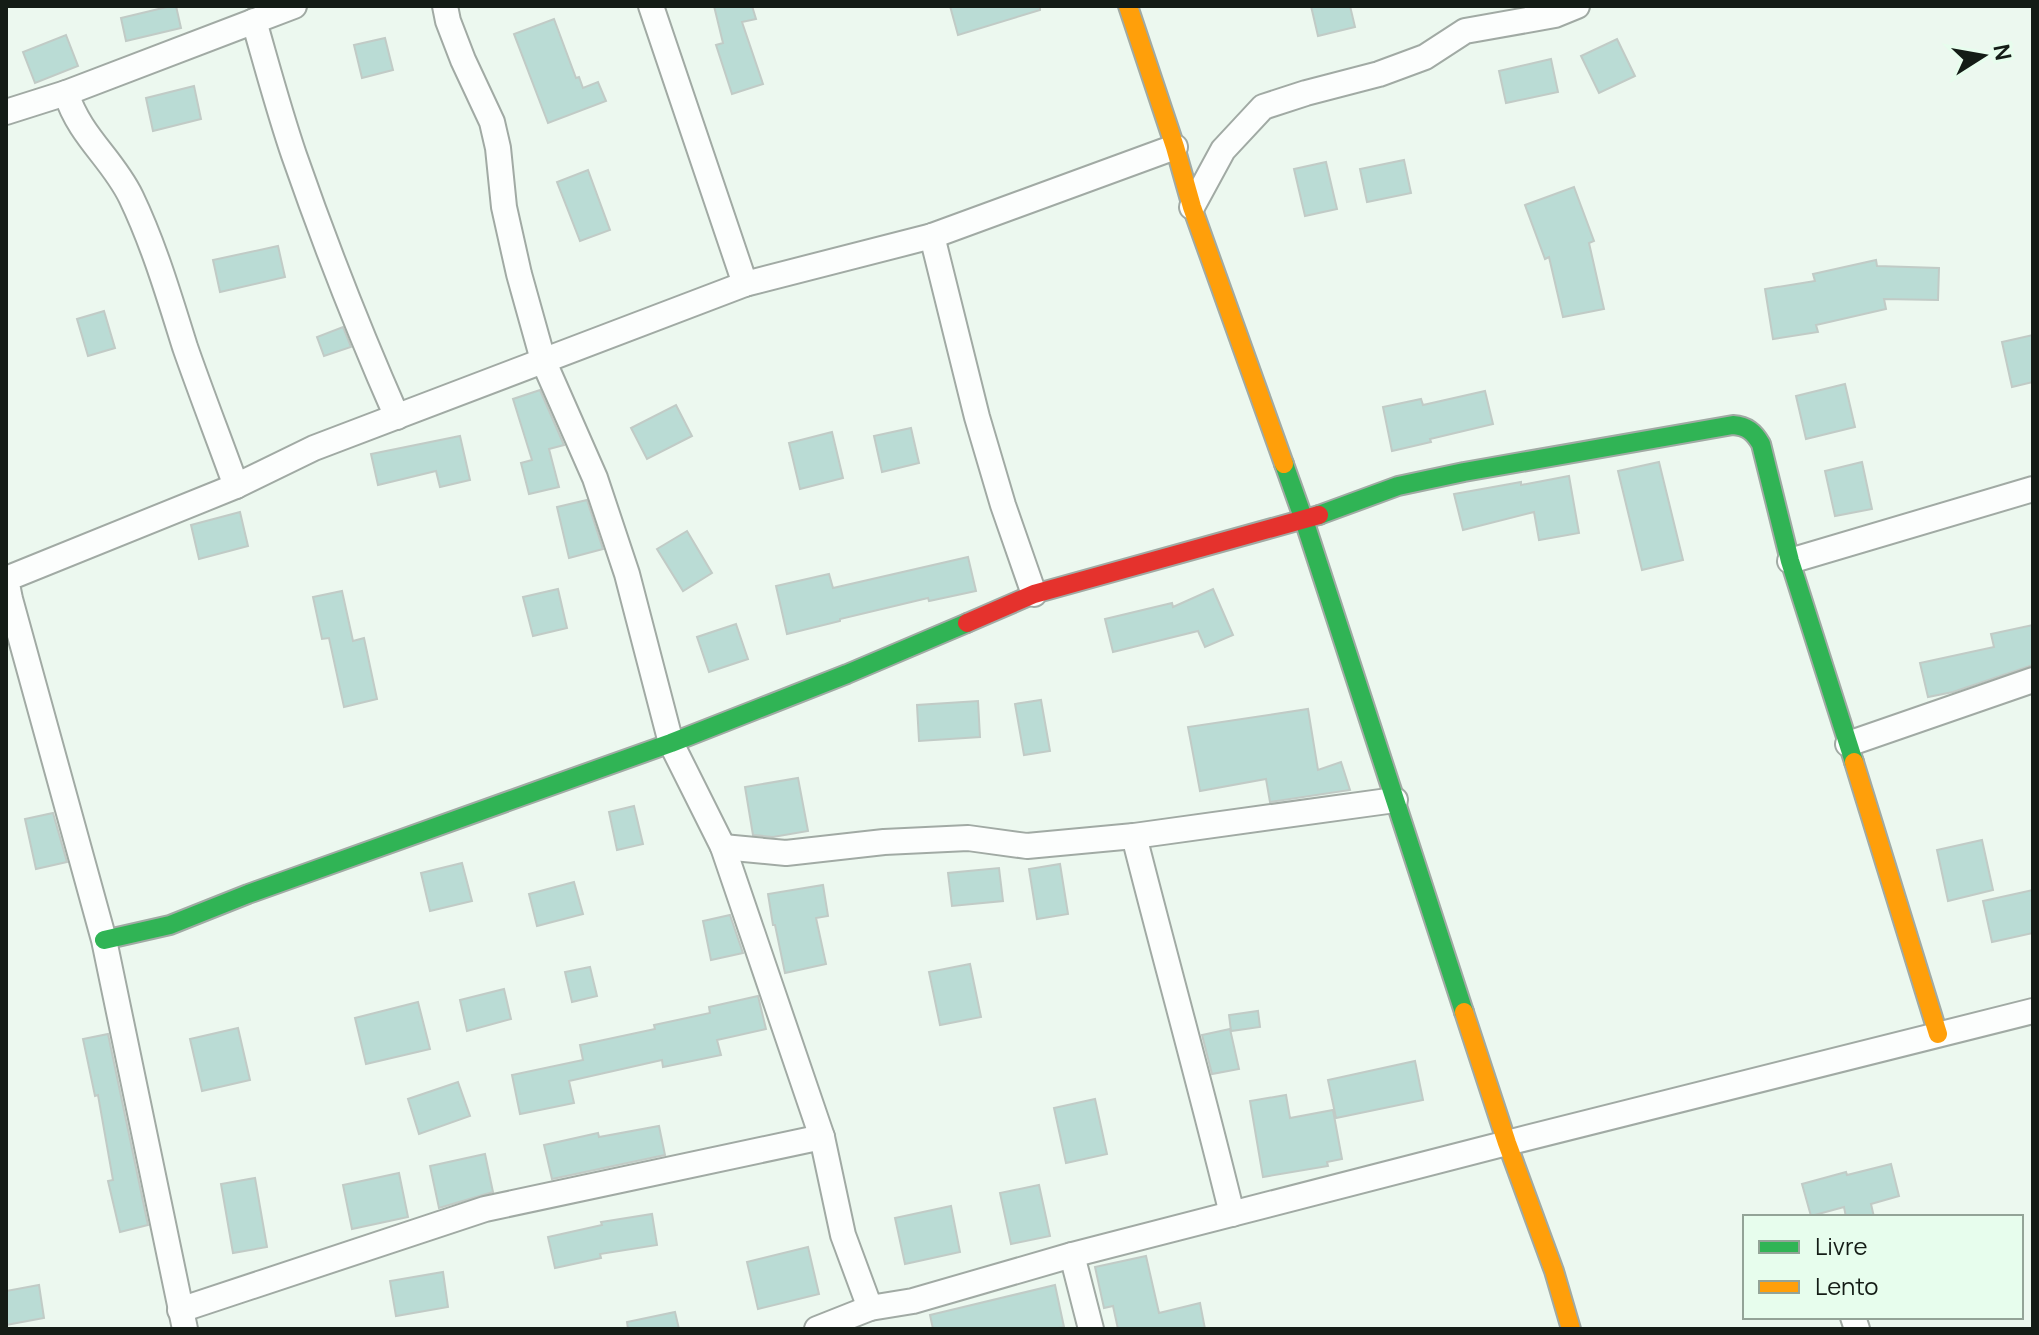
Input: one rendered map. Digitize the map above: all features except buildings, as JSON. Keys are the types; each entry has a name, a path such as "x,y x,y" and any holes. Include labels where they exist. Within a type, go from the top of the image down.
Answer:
{"street":[{"path":"6,112 66,93 294,6"},
{"path":"445,6 463,60 492,122 504,207 543,360 595,478 627,574 671,743 723,847 822,1137 843,1235 870,1308"},
{"path":"651,6 745,284"},
{"path":"1128,6 1192,207 1304,520 1507,1143 1554,1271 1571,1329"},
{"path":"1192,207 1223,150 1263,107 1379,74 1425,57 1465,31 1555,15 1577,6"},
{"path":"254,21 294,154 337,274 397,417"},
{"path":"66,93 80,127 122,180 135,206 173,302 185,347 236,486"},
{"path":"822,1137 485,1209 182,1319 104,940 6,579 236,486 314,448 745,284 932,236 1175,147"},
{"path":"932,236 977,417 1034,594"},
{"path":"104,940 170,925 248,894 671,743 847,674 1034,594 1304,520 1398,486 1450,474 1744,425 1751,428 1761,444 1790,561 1938,1034"},
{"path":"1790,561 2033,489"},
{"path":"1848,744 2033,680"},
{"path":"723,847 786,853 898,841 968,838 1027,846 1134,836 1395,800"},
{"path":"1134,836 1232,1214"},
{"path":"817,1329 870,1308 913,1301 1072,1255 2033,1011"},
{"path":"1072,1255 1091,1329"}],"traffic: fast":[{"path":"1319,515 1398,486 1464,472 1733,425 1746,428 1761,444 1790,561 1854,762"},
{"path":"1284,464 1464,1012"},
{"path":"104,940 170,925 248,894 671,743 967,623"}],"traffic: slow":[{"path":"1128,6 1192,207 1284,464"},
{"path":"1854,762 1938,1034"},
{"path":"1464,1012 1554,1271 1571,1329"}],"traffic: jam":[{"path":"967,623 1034,594 1319,515"}]}
